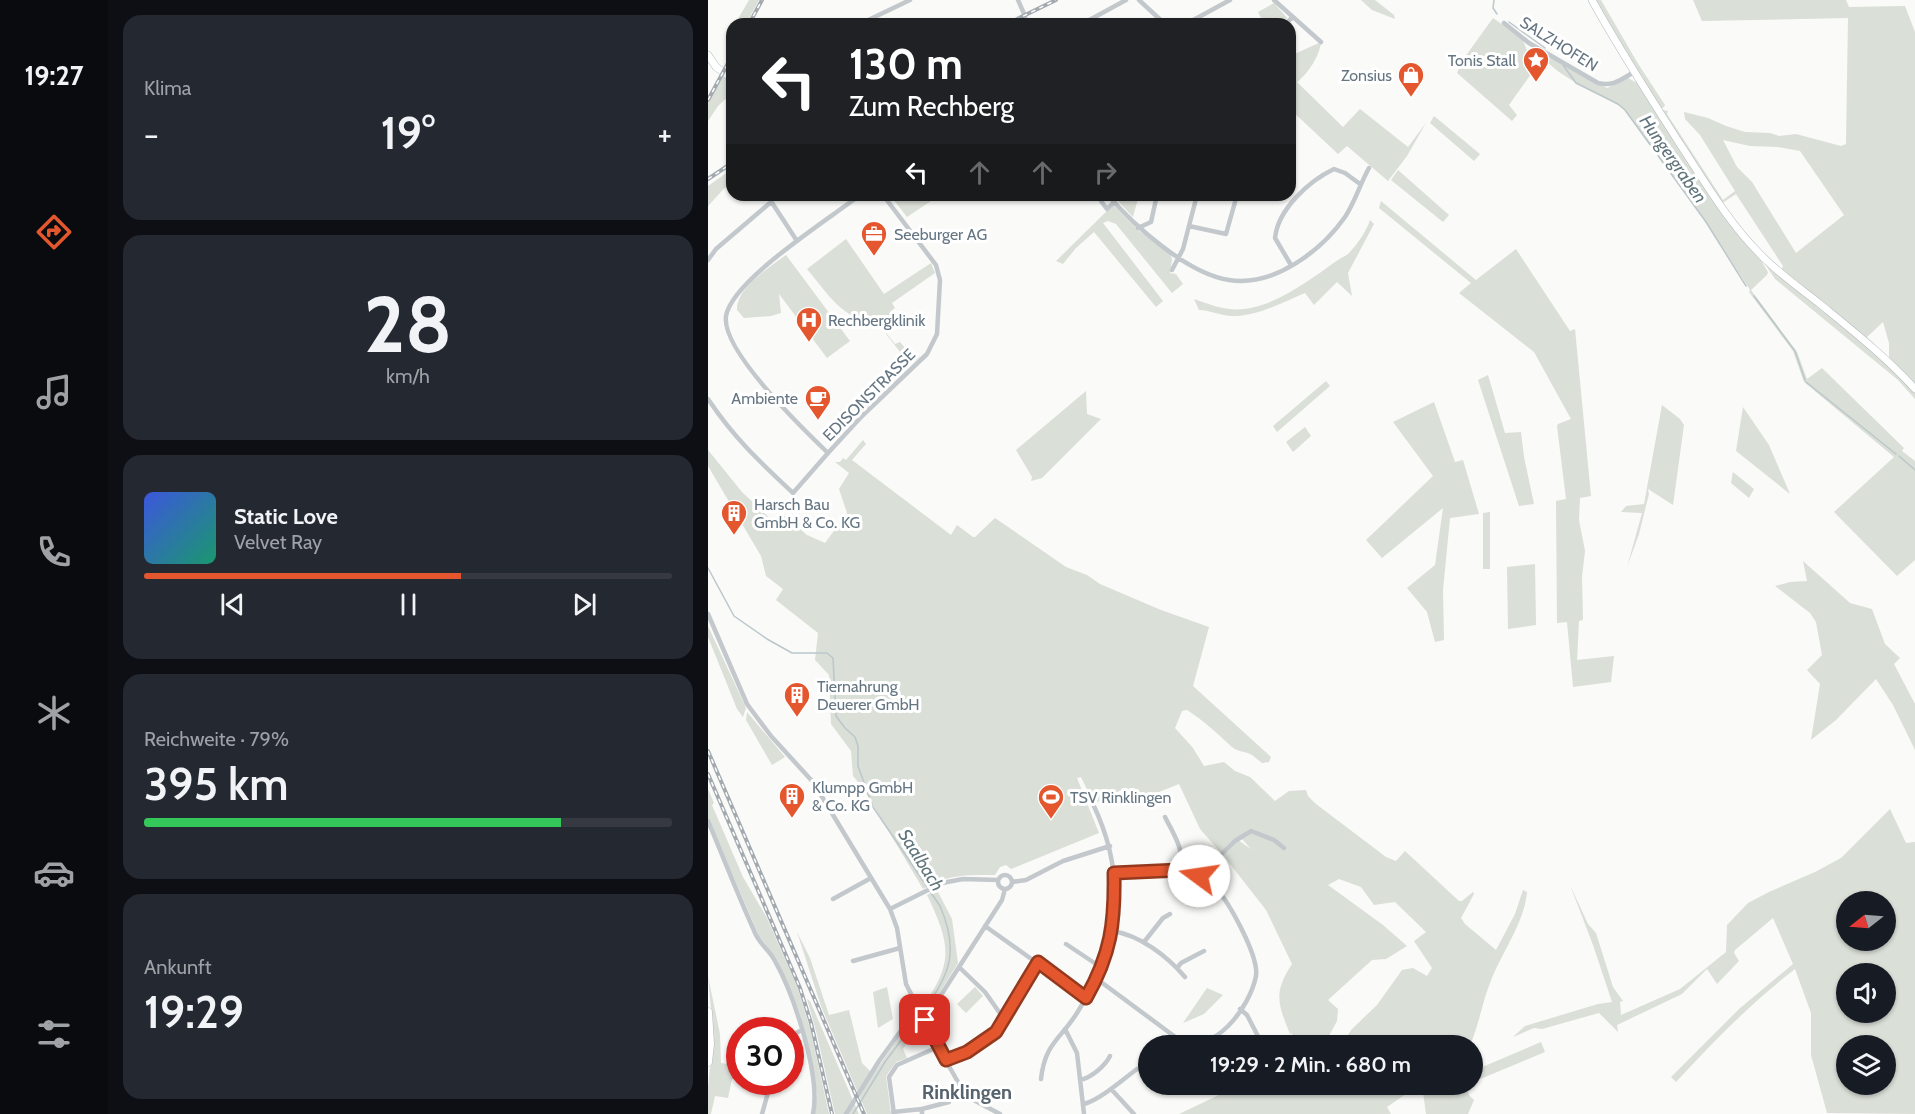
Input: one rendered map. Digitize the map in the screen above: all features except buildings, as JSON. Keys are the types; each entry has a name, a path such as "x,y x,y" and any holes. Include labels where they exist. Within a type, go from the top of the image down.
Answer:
{"main road":[{"path":"708,1012 710,1044 708,1062"}],"street":[{"path":"872,18 910,0"},
{"path":"1018,0 1025,18"},
{"path":"1093,18 1126,0"},
{"path":"1139,0 1158,18"},
{"path":"1197,18 1230,0"},
{"path":"1274,0 1293,17"},
{"path":"1592,0 1634,72 1719,204 1750,244 1784,276 1863,338 1915,389"},
{"path":"1296,20 1321,42"},
{"name":"SALZHOFEN","path":"1504,23 1529,43 1598,83 1607,86 1614,84 1634,72"},
{"path":"708,55 716,67 726,74"},
{"path":"1101,201 1107,209 1114,202 1138,228 1178,257 1212,276 1230,280 1258,278 1275,274 1291,266 1319,246 1344,218 1369,168"},
{"path":"1296,198 1309,185 1334,169 1345,173 1360,184"},
{"path":"828,453 780,406 753,372 732,340 726,323 728,310 750,279 852,201"},
{"name":"EDISONSTRASSE","path":"708,399 747,450 793,493 856,422 930,350 937,334 940,280 936,265 888,201"},
{"path":"1138,228 1151,222 1156,201"},
{"path":"1172,270 1183,249 1195,201"},
{"path":"1189,226 1226,234 1235,201"},
{"path":"1291,266 1275,238 1282,217 1293,201"},
{"path":"708,260 716,249 771,202 797,241"},
{"path":"708,614 747,704 771,736 813,782 890,909 897,928 906,984 966,1096 1000,1114"},
{"path":"1041,1079 1046,1054 1097,979 1112,931 1114,873 1110,846 1093,804"},
{"path":"1165,817 1180,850 1182,860 1180,870"},
{"path":"708,821 757,937 774,959 797,1017"},
{"path":"1199,876 1235,841 1251,831 1274,840 1284,848"},
{"path":"1012,882 1026,880 1063,861 1110,846"},
{"path":"1114,873 1180,870 1199,876 1215,887 1221,896 1254,957 1256,976 1240,1009 1228,1026 1216,1035"},
{"path":"1006,875 1010,876 1012,882 1011,886 1005,889 999,887 998,880 1000,876 1006,875"},
{"path":"833,899 871,878"},
{"path":"890,909 931,888 963,879 998,880"},
{"path":"925,1019 1002,900 1005,889"},
{"path":"1144,942 1163,918 1170,914"},
{"path":"985,926 1086,998"},
{"path":"1112,931 1125,933 1144,942 1185,977"},
{"path":"1066,944 1102,968"},
{"path":"853,961 900,948"},
{"path":"1177,968 1181,963 1204,951"},
{"path":"946,1060 967,1052 996,1032 1038,962"},
{"path":"959,967 986,992 1004,1019"},
{"path":"1097,979 1173,1035"},
{"path":"846,1114 879,1061 919,1008"},
{"path":"1240,1009 1247,1015 1257,1035"},
{"path":"1065,1029 1077,1053 1084,1114"},
{"path":"804,1039 816,1094 813,1114"},
{"path":"938,1047 897,1065 892,1071 889,1077 893,1113 922,1111 950,1102"},
{"path":"1080,1080 1100,1068 1110,1056"},
{"path":"1084,1104 1112,1090 1137,1069"},
{"path":"1112,1090 1134,1114"},
{"path":"762,1114 767,1095"}],"shaded area":[{"path":"749,0 759,0 749,18 738,18"},
{"path":"1361,0 1375,0 1394,15 1395,19 1372,10"},
{"path":"1594,0 1601,0 1665,105 1663,108 1659,107"},
{"path":"1693,0 1846,0 1849,7 1905,6 1915,32 1915,384 1889,359 1889,343 1883,322 1866,338 1781,271 1783,266 1736,194 1721,204 1662,112 1663,110 1668,111 1667,114 1723,200 1735,191 1700,135 1685,119 1684,112 1745,132 1770,133 1779,136 1796,134 1841,146 1846,144 1848,18 1702,21","holes":["1723,140 1750,146 1800,151 1844,215 1796,253 1752,182 1737,167"]},
{"path":"1274,3 1287,18 1261,18 1258,12"},
{"path":"1493,18 1522,38 1536,67 1509,105 1517,115 1512,121 1457,73 1462,61"},
{"path":"1321,42 1313,64 1297,82 1343,127 1360,109 1408,147 1426,123 1407,156 1388,181 1347,146 1338,154 1296,115 1296,53"},
{"path":"1542,52 1607,88 1628,78 1639,84 1768,272 1751,290 1797,352 1807,379 1822,368 1904,448 1902,451 1915,461 1915,560 1897,576 1834,512 1894,457 1804,382 1793,351 1749,292 1750,290 1706,222 1625,110 1566,77 1547,61"},
{"path":"723,75 726,78 726,99 708,121 708,103"},
{"path":"1434,116 1480,154 1474,161 1430,123"},
{"path":"1398,170 1449,215 1443,222 1391,180"},
{"path":"726,173 726,186 708,206 708,186"},
{"path":"895,201 931,201 907,217"},
{"path":"1118,201 1137,201 1133,217"},
{"path":"1381,201 1476,280 1516,249 1570,331 1575,329 1591,496 1580,498 1579,520 1585,551 1582,577 1583,620 1579,621 1577,660 1614,656 1611,682 1573,687 1567,622 1557,623 1556,501 1566,499 1557,426 1571,419 1534,352 1459,293 1471,283 1379,208"},
{"path":"1113,205 1138,230 1171,255 1170,273 1176,274 1183,284 1172,293 1116,224 1108,221 1103,223 1163,301 1156,307 1094,232 1063,264 1056,261"},
{"path":"1370,220 1374,224 1348,273 1352,296 1337,282 1314,305 1305,293 1251,314 1228,316 1199,310 1194,299 1219,307 1244,309 1280,298 1349,253 1362,237"},
{"path":"846,239 884,294 931,263 935,273 892,303 895,308 891,311 890,326 884,330 895,344 900,342 906,349 920,357 910,365 877,322 865,321 845,311 829,296 807,269"},
{"path":"786,255 850,341 827,358 779,294 781,313 744,318 737,310 738,302 748,286"},
{"path":"1763,261 1862,341 1915,392 1915,399 1898,380 1775,279"},
{"path":"1488,375 1505,433 1521,432 1534,504 1519,506 1478,380"},
{"path":"1326,381 1330,386 1277,432 1273,426"},
{"path":"1086,391 1087,414 1101,419 1042,478 1031,481 1032,477 1016,450"},
{"path":"1434,402 1455,462 1463,460 1479,514 1450,518 1443,590 1444,640 1435,642 1427,612 1407,588 1435,565 1443,508 1382,558 1366,540 1433,476 1393,422"},
{"path":"1662,405 1684,425 1673,505 1648,489 1649,494 1639,534 1627,567 1642,513 1621,512 1626,506 1644,504"},
{"path":"1743,407 1769,445 1790,494 1736,451"},
{"path":"1305,427 1311,436 1293,452 1286,442"},
{"path":"863,440 866,444 852,460 951,535 957,525 975,537 995,518 1066,567 1161,610 1209,627 1193,686 1271,757 1269,762 1262,763 1250,754 1236,750 1193,714 1187,710 1182,711 1175,728 1193,748 1204,766 1224,762 1235,771 1250,777 1275,801 1289,791 1306,790 1308,796 1316,804 1386,857 1396,861 1405,851 1459,901 1473,892 1461,918 1496,950 1515,914 1523,890 1527,892 1522,916 1490,983 1474,1035 1348,1035 1377,1005 1402,970 1413,968 1427,976 1432,968 1414,941 1426,932 1395,902 1374,905 1361,887 1339,879 1328,885 1383,925 1407,946 1386,959 1372,960 1328,1000 1338,1009 1337,1021 1329,1035 1290,1034 1279,999 1282,983 1292,964 1266,910 1223,855 1238,840 1251,849 1242,839 1249,829 1221,853 1200,829 1179,784 1129,801 1123,789 1094,804 1081,777 1077,778 1099,833 1011,869 1006,865 1000,867 995,875 967,875 949,878 923,889 863,788 853,776 851,751 831,724 829,675 815,660 818,633 776,600 783,589 766,576 761,556 708,466 708,450 742,492 773,521 781,513 807,535 825,543 847,513 839,489 849,473 835,462 840,462 843,458 846,460"},
{"path":"1733,472 1754,489 1749,498 1731,483"},
{"path":"1490,512 1490,569 1483,569 1483,513"},
{"path":"1803,561 1850,603 1872,609 1885,644 1900,658 1894,664 1915,704 1915,750 1893,705 1876,679 1836,720 1811,740 1820,684 1807,670 1822,655 1816,622 1810,613 1775,586 1807,581"},
{"path":"1535,564 1536,625 1508,629 1507,567"},
{"path":"708,626 746,708 743,717 737,709 708,637"},
{"path":"747,712 785,757 772,765 746,720"},
{"path":"708,789 714,803 712,805 743,877 767,918 798,989 810,1028 829,1114 814,1114 817,1094 804,1029 804,1017 801,1017 776,958 759,936 708,818"},
{"path":"1890,809 1906,843 1915,842 1915,1114 1827,1113 1811,1055 1811,1013 1795,969 1733,1023 1676,1082 1671,1077 1739,1009 1793,964 1773,918 1735,950 1734,953 1739,961 1717,984 1707,969 1682,994 1617,1025 1618,1032 1599,1013 1542,1029 1534,1028 1513,1037 1525,1026 1612,1002 1570,885 1588,924 1596,933 1613,987 1623,1001 1620,1002 1621,1015 1680,989 1726,952 1727,925 1748,903 1841,858"},
{"path":"937,890 952,919 958,963 925,1016 921,1008 940,978 944,965 944,940 941,927 927,895"},
{"path":"797,932 810,958 829,1015 849,1010 862,1063 873,1074 917,1012 924,1026 917,1029 903,1049 907,1058 896,1062 886,1076 891,1114 867,1114 821,1006"},
{"path":"708,976 720,1034 721,1063 726,1064 726,1095 729,1095 728,1098 715,1096 711,1114 708,1114 708,1087 713,1035"},
{"path":"887,987 893,1019 878,1028 873,992"},
{"path":"975,987 983,996 966,1013 957,1004"},
{"path":"1207,988 1223,995 1204,1014 1183,1023"},
{"path":"807,999 810,1001 859,1114 835,1114"},
{"path":"1541,1042 1545,1052 1483,1078 1483,1067"},
{"path":"1219,1095 1404,1095 1387,1107 1391,1114 1179,1114"},
{"path":"1423,1095 1469,1095 1474,1100 1468,1114 1426,1114"}],"waterway":[{"name":"Hungergraben","path":"1494,0 1493,8 1497,14"},
{"name":"Hungergraben","path":"1509,22 1545,48"},
{"name":"Hungergraben","path":"1563,65 1576,83 1618,104 1625,110 1706,222 1746,286"},
{"name":"Hungergraben","path":"1754,296 1795,351 1805,380"},
{"name":"Hungergraben","path":"1806,382 1896,454"},
{"name":"Hungergraben","path":"1899,456 1915,470"},
{"name":"Saalbach","path":"708,568 734,616 792,653 827,653 833,658 836,716 855,737 858,746 858,766 873,807 940,906 946,922 950,949 946,973 933,998 923,1011"},
{"name":"Saalbach","path":"853,1114 885,1062 920,1015"}],"railway":[{"path":"752,18 762,0"},
{"path":"1019,18 1056,0"},
{"path":"708,100 726,67"},
{"path":"708,179 726,167"},
{"path":"708,751 864,1114"},
{"path":"708,774 800,988 811,1023 832,1114"}],"place":[{"name":"Tonis Stall","path":"1536,83"},
{"name":"Zonsius","path":"1411,98"},
{"name":"Seeburger AG","path":"874,257"},
{"name":"Rechbergklinik","path":"809,343"},
{"name":"Ambiente","path":"818,421"},
{"name":"Harsch Bau GmbH & Co. KG","path":"734,536"},
{"name":"Tiernahrung Deuerer GmbH","path":"797,718"},
{"name":"Klumpp GmbH & Co. KG","path":"792,819"},
{"name":"TSV Rinklingen","path":"1051,820"}],"district":[{"name":"Rinklingen","path":"967,1092"}],"route":[{"path":"925,1020 946,1060 967,1052 996,1032 1038,962 1086,998 1102,968 1109,947 1113,918 1114,873 1164,869 1180,870 1199,876"}]}
